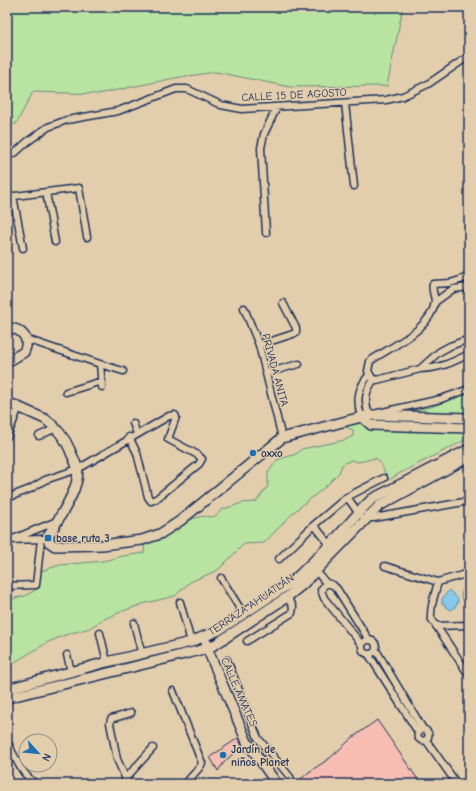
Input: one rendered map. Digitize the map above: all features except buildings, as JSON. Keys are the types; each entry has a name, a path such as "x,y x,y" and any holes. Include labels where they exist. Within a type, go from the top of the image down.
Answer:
{"street":[{"name":"CALLE 15 DE AGOSTO","path":"7,156 15,153 27,142 48,128 67,120 118,111 176,89 187,89 227,107 242,109 386,100 403,96 428,84 469,56"},
{"path":"345,103 354,186"},
{"path":"266,233 261,148 264,134 277,106"},
{"path":"23,248 10,196 79,188 87,238"},
{"path":"46,192 55,242"},
{"path":"469,276 452,286 435,302 430,315 420,328 370,361 368,368 372,377 377,380 420,369 432,369 448,365 469,354"},
{"path":"435,302 432,286 433,284 469,287"},
{"path":"259,345 296,332 296,328 283,303"},
{"name":"PRIVADA ANITA","path":"244,308 259,345 282,438"},
{"path":"7,328 17,329 21,332 26,339 27,344 24,352 7,362"},
{"path":"26,339 123,371"},
{"path":"420,369 440,352 450,346 469,339"},
{"path":"66,392 102,384 100,364"},
{"path":"266,373 299,364"},
{"path":"372,377 361,386 358,407 371,425 469,428"},
{"path":"10,540 46,540 55,546 102,545 142,540 160,534 180,521 282,438 440,398 469,389"},
{"path":"7,402 45,419 56,428 68,445 78,469 75,487 46,540 36,585 7,586"},
{"path":"7,437 19,407"},
{"path":"7,498 30,489 45,480 78,469 130,437 169,416 174,415 175,420 168,439 198,455 202,459 201,462 156,499 151,501 148,497 137,453 130,437"},
{"path":"365,416 469,418"},
{"path":"133,422 137,434"},
{"path":"39,436 56,428"},
{"name":"TERRAZA AHUATLÁN","path":"7,688 191,642 219,630 244,615 292,582 330,545 372,499 469,448"},
{"name":"TERRAZA AHUATLÁN","path":"7,698 207,648 222,640 287,597 315,573 379,506 469,457"},
{"path":"279,559 314,525 347,497 384,478"},
{"path":"347,497 366,519 469,501"},
{"path":"10,540 57,521"},
{"path":"314,525 330,545"},
{"path":"386,566 438,582 469,573"},
{"path":"315,573 325,584 333,585 337,589 369,640 375,643 376,650 420,731"},
{"path":"221,578 244,615"},
{"path":"438,582 431,618 469,675"},
{"path":"325,584 321,593 324,598 362,645 363,652 369,655 420,731"},
{"path":"247,641 292,613 293,607 287,597"},
{"path":"180,602 191,642"},
{"path":"134,623 142,654"},
{"path":"436,626 469,625"},
{"path":"219,630 222,640"},
{"path":"100,633 107,662"},
{"path":"207,648 206,641 208,635"},
{"path":"362,645 364,641 369,640"},
{"name":"CALLE AMATES","path":"207,648 247,742 277,784"},
{"path":"369,655 373,654 376,650"},
{"path":"67,655 71,671"},
{"path":"227,660 258,738 290,777 292,784"},
{"path":"174,691 202,763 185,784"},
{"path":"130,713 111,720 110,723 117,759 127,782 153,748"},
{"path":"420,731 417,736 419,739 422,741 426,740 457,784"},
{"path":"7,741 28,779 36,784"}],"green space":[{"path":"7,7 403,7 387,86 290,87 216,72 175,78 98,94 33,92 16,124 7,124"},
{"path":"469,392 469,438 389,480 376,458 359,462 351,460 342,465 339,473 325,487 295,511 264,543 244,544 218,570 190,582 175,596 146,603 123,611 102,620 90,628 68,634 48,642 7,667 7,601 25,596 37,589 41,571 60,565 103,561 144,553 145,541 178,525 202,516 216,516 221,510 242,503 256,502 268,486 268,473 277,460 296,454 302,449 345,440 353,436 353,430 340,425 351,421 431,407"}],"water":[{"path":"469,582 469,603 464,601 461,596 464,584"},
{"path":"449,590 458,599 457,605 452,610 442,604 442,599"}],"place":[{"name":"oxxo","path":"253,453"},
{"name":"base ruta 3","path":"48,538"},
{"name":"Jardín de niños Planet","path":"223,755"}]}
